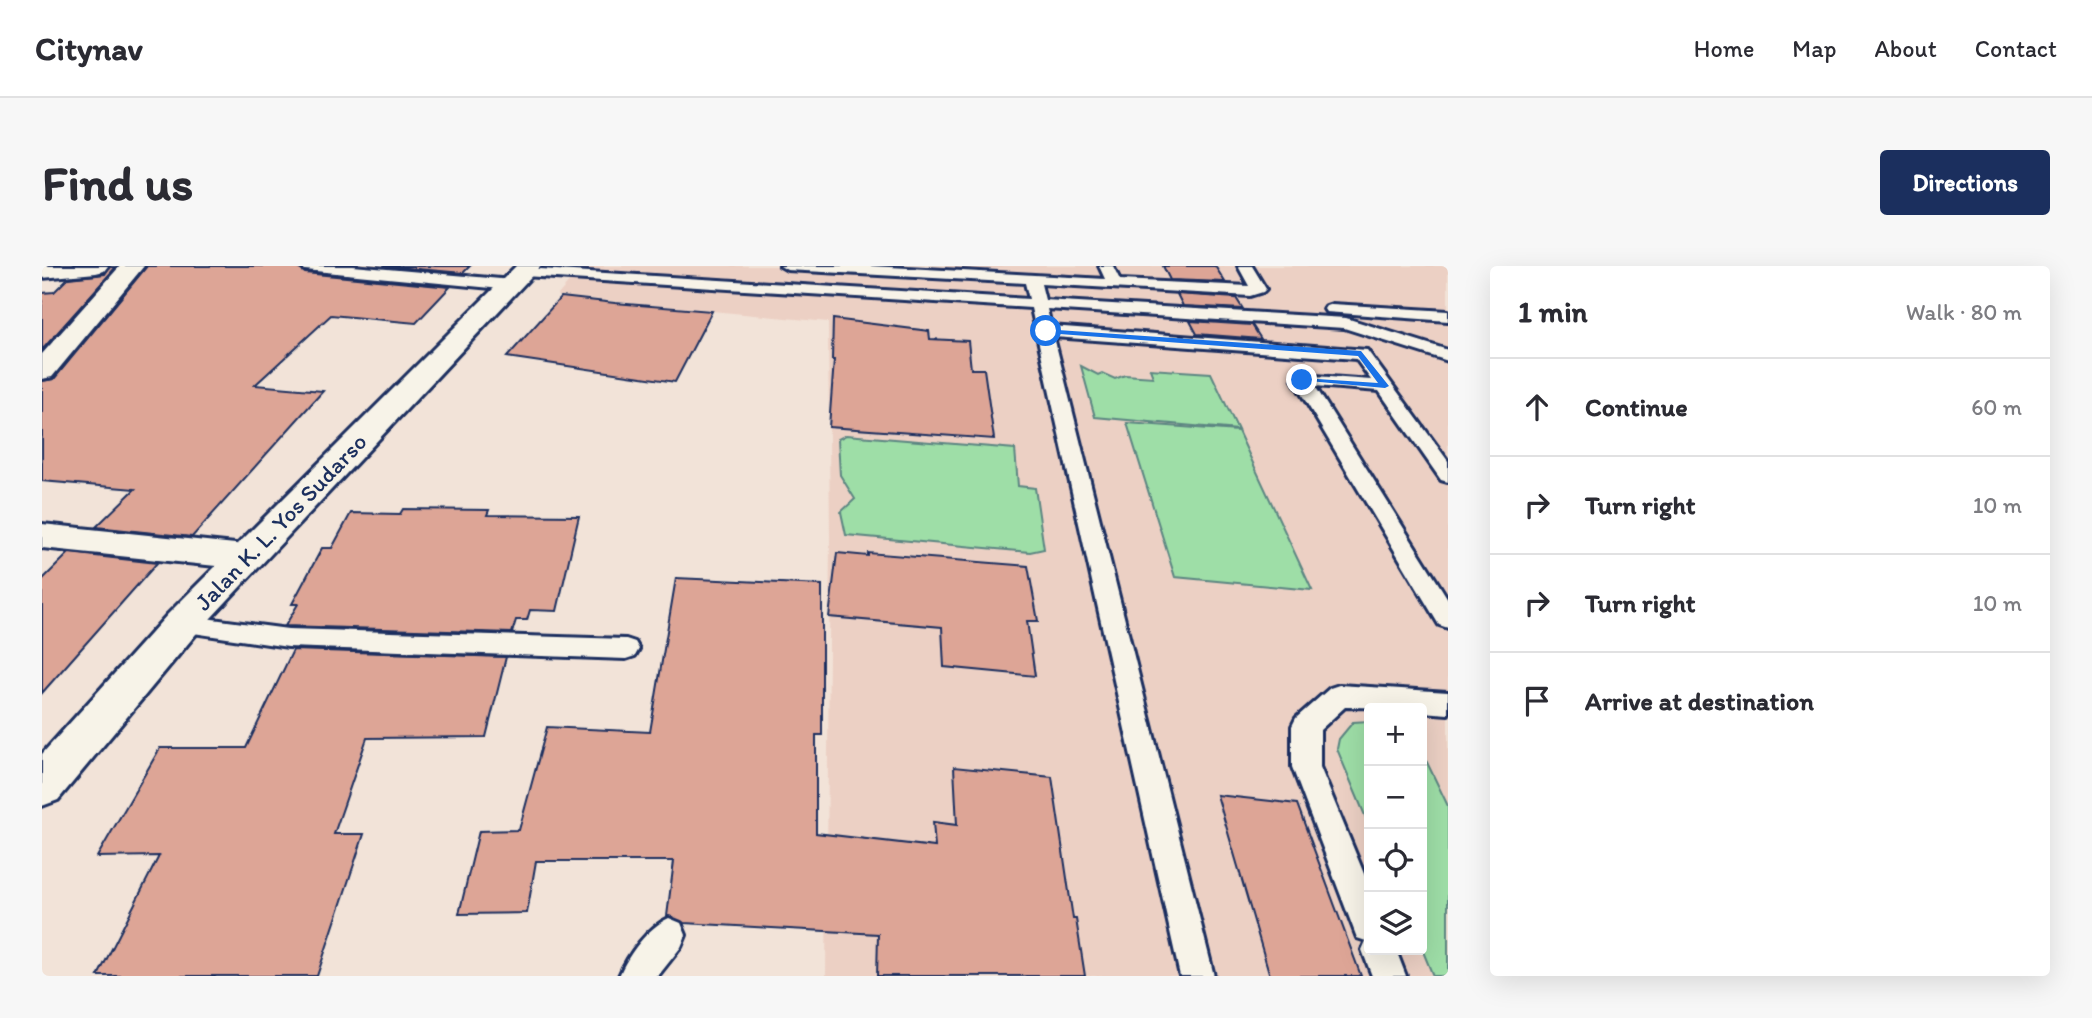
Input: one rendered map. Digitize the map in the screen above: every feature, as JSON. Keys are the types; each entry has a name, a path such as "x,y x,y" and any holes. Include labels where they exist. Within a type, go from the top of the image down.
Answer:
{"main road":[{"path":"42,271 96,266"},
{"path":"42,372 132,266"},
{"name":"Jalan K. L. Yos Sudarso","path":"42,786 182,624 522,274"},
{"path":"42,536 245,557"}],"lane":[{"path":"305,266 1035,291 1448,316"},
{"path":"787,266 1346,323 1448,356"},
{"path":"1106,266 1115,284"},
{"path":"1035,291 1115,284 1250,291 1258,289 1245,266"},
{"path":"1035,291 1197,976"},
{"path":"1048,339 1379,378 1448,476"},
{"path":"1379,378 1302,380 1448,619"},
{"path":"182,624 288,638 626,649"},
{"path":"1364,913 1306,767 1306,726 1339,696 1448,703"},
{"path":"636,976 669,935"},
{"path":"1381,955 1389,976"}],"shaded area":[{"path":"583,266 1448,266 1448,976 826,976 830,539 828,322 557,296"}],"green space":[{"path":"1081,366 1098,375 1102,373 1115,379 1125,375 1153,377 1150,369 1211,373 1238,430 1095,417"},
{"path":"1127,423 1238,431 1312,590 1175,577"},
{"path":"846,435 1015,449 1018,486 1035,488 1044,549 1030,552 846,535 841,512 855,499 840,475 838,439"},
{"path":"1364,721 1364,813 1337,749 1339,739 1353,722"},
{"path":"1427,762 1448,806 1448,976 1433,976 1424,955 1427,955"}],"building":[{"path":"147,266 296,266 305,273 450,287 416,323 331,315 255,385 323,391 192,537 96,527 135,489 42,481 42,381 54,379"},
{"path":"383,266 470,266 463,273"},
{"path":"1163,266 1215,266 1225,282 1170,280"},
{"path":"110,267 116,267 42,350 42,293 54,292 68,278 105,274"},
{"path":"1177,294 1236,298 1243,309 1183,306"},
{"path":"561,297 712,311 675,382 507,357"},
{"path":"833,319 929,331 930,339 968,341 971,369 984,369 994,439 829,427 834,360"},
{"path":"1190,321 1252,325 1261,339 1197,334"},
{"path":"403,509 489,510 487,515 579,516 557,611 530,610 527,620 516,620 512,633 285,626 298,604 292,604 322,548 332,548 351,513 400,514"},
{"path":"69,553 157,563 42,693 42,580"},
{"path":"837,553 868,556 868,553 1028,566 1038,621 1027,621 1035,676 944,667 942,627 829,617"},
{"path":"676,578 822,585 822,735 816,735 816,833 935,847 933,822 957,825 954,767 1052,777 1073,919 1076,919 1085,976 877,976 878,934 684,923 667,916 674,861 536,861 527,913 459,914 479,831 519,830 547,727 650,732"},
{"path":"293,650 506,657 486,737 367,738 334,834 364,834 317,976 98,976 159,856 97,857 160,748 246,748"},
{"path":"1217,795 1297,804 1361,976 1270,976"}],"route":[{"path":"1046,331 1361,354 1385,386 1302,380"}]}
